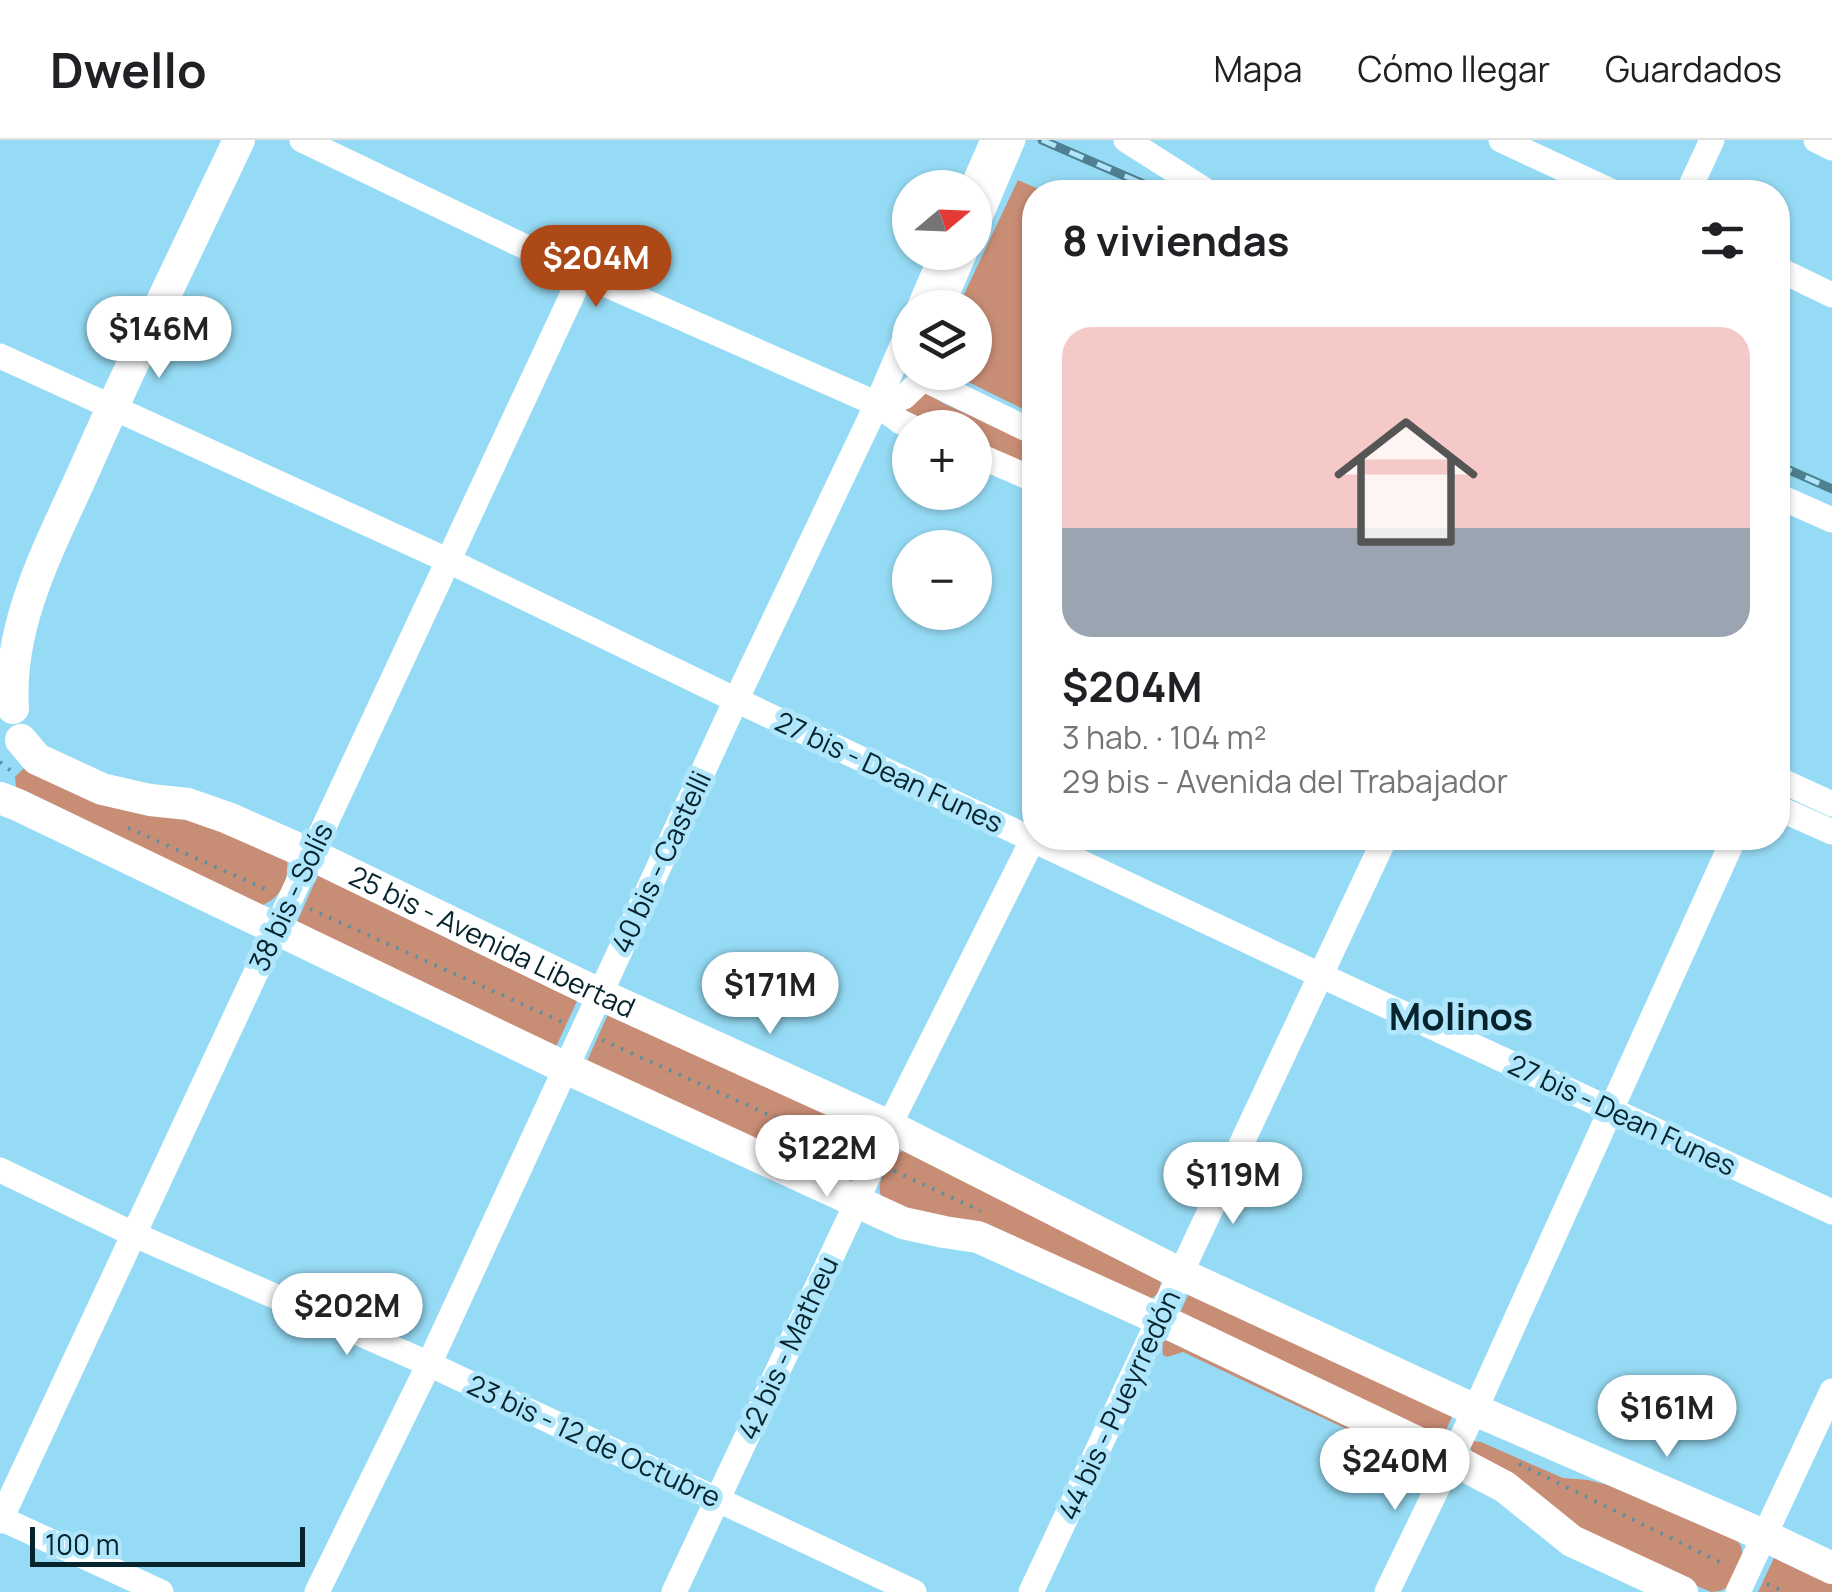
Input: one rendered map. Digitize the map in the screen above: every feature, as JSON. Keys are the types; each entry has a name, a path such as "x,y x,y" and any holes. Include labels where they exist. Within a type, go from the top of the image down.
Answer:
{"main road":[{"path":"0,783 18,756 11,714 11,679 27,600 112,408 239,140"},
{"path":"0,631 27,600"},
{"name":"25 bis - Avenida Libertad","path":"11,714 37,759 102,789 188,804 310,854 599,994 889,1126 1181,1274 1465,1432 1505,1487 1572,1541 1682,1592"},
{"name":"25 bis - Avenida Libertad","path":"0,798 566,1068 903,1223 978,1237 1159,1318 1465,1432 1607,1469 1832,1568"}],"street":[{"path":"302,140 582,274 878,404 892,415"},
{"path":"985,170 993,140"},
{"path":"992,172 1013,140"},
{"path":"1126,140 1189,180"},
{"path":"1501,140 1588,180"},
{"path":"1694,180 1712,140"},
{"path":"1816,140 1832,148"},
{"name":"38 bis - Solís","path":"0,1519 582,274"},
{"path":"1790,275 1832,295"},
{"name":"27 bis - Dean Funes","path":"0,356 447,560 736,700 1022,831"},
{"name":"40 bis - Castelli","path":"317,1592 429,1364 892,370"},
{"path":"878,404 904,397 910,390"},
{"path":"947,390 1022,426"},
{"path":"992,460 1022,471"},
{"path":"1790,501 1832,520"},
{"path":"1790,785 1832,804"},
{"path":"1790,813 1832,832"},
{"name":"42 bis - Matheu","path":"674,1592 889,1126 1027,850"},
{"name":"27 bis - Dean Funes","path":"1061,850 1320,975 1832,1212"},
{"name":"44 bis - Pueyrredón","path":"1031,1592 1379,850"},
{"path":"1387,1592 1465,1432 1729,850"},
{"name":"23 bis - 12 de Octubre","path":"0,1170 135,1235 429,1364 914,1592"},
{"path":"1738,1592 1832,1391"},
{"path":"0,1519 160,1592"}],"shaded area":[{"path":"1018,180 1022,182 1022,409 984,390 992,390 992,290 966,290 975,270 992,270 992,235"},
{"path":"925,391 958,410 906,410"},
{"path":"992,425 1022,439 1022,461 992,450"},
{"path":"24,768 192,818 287,860 284,883 271,901 256,907 16,787 15,777"},
{"path":"318,875 577,1001 555,1049 296,924"},
{"path":"609,1012 871,1133 848,1182 587,1061"},
{"path":"902,1151 913,1152 1158,1276 1158,1293 1150,1300 1063,1264 994,1229 889,1203 880,1192 881,1179"},
{"path":"1190,1291 1453,1415 1441,1441 1178,1317"},
{"path":"1166,1340 1430,1466 1430,1471 1420,1476 1412,1472 1406,1457 1183,1352 1167,1357 1163,1355 1162,1343"},
{"path":"1474,1441 1563,1478 1608,1485 1735,1537 1743,1556 1728,1587 1711,1592 1581,1536 1472,1452 1470,1446"},
{"path":"1774,1558 1832,1584 1832,1592 1758,1592"}],"railway":[{"path":"1042,140 1134,180"},
{"path":"1790,470 1832,489"}],"district":[{"name":"Molinos","path":"1461,1017"}]}
